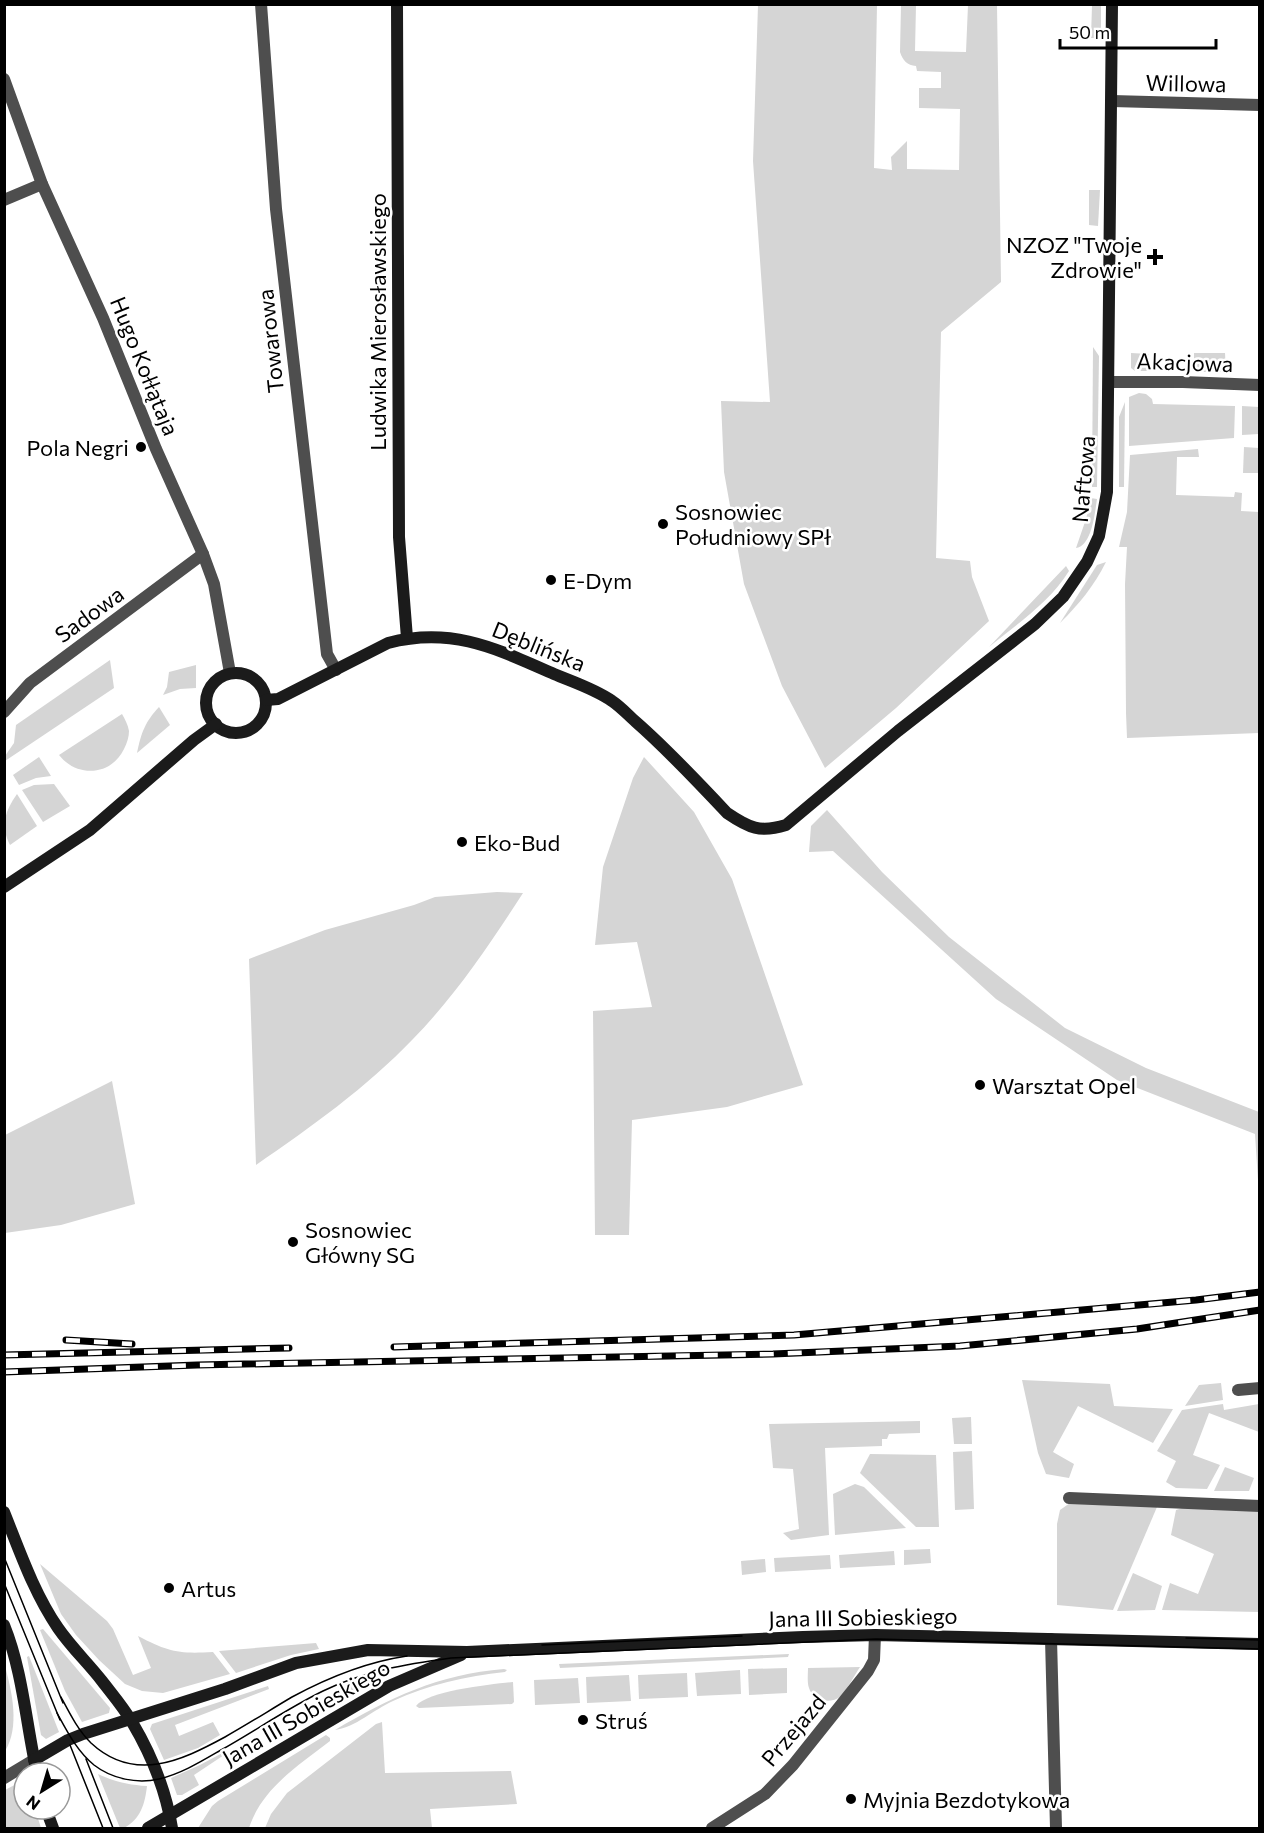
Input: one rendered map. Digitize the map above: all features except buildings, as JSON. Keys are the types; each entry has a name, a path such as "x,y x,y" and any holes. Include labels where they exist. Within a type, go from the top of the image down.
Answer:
{"street":[{"name":"Towarowa","path":"261,4 276,209 287,307 327,654 336,670"},
{"name":"Ludwika Mierosławskiego","path":"397,4 399,537 407,638"},
{"name":"Naftowa","path":"758,830 772,830 786,825 898,731 1035,624 1063,597 1087,562 1099,536 1107,492 1112,4"},
{"name":"Hugo Kołłątaja","path":"4,79 42,184 107,327 156,449 203,555 214,584 230,673"},
{"name":"Willowa","path":"1112,101 1260,105"},
{"path":"4,200 42,184"},
{"name":"Akacjowa","path":"1109,382 1260,385"},
{"name":"Sadowa","path":"4,712 13,705 30,683 203,555"},
{"name":"Dęblińska","path":"266,700 278,699 388,643 407,638 431,636 455,638 486,645 612,701 650,734 727,813 741,823 758,830"},
{"path":"230,673 246,674 254,679 264,692 266,700 264,714 260,721 249,730 235,733 228,732 212,720 207,709 206,697 214,682 230,673"},
{"path":"4,887 90,830 194,740 216,724"},
{"path":"1238,1390 1260,1388"},
{"path":"1069,1498 1260,1506"},
{"path":"4,1512 28,1572 48,1611 59,1629 131,1720 150,1756 170,1815 172,1828"},
{"path":"4,1625 18,1669 34,1760 4,1778"},
{"name":"Jana III Sobieskiego","path":"34,1760 77,1737 225,1689 296,1663 368,1650 467,1652 875,1635 1260,1644"},
{"name":"Przejazd","path":"712,1828 765,1794 804,1750 868,1671 874,1660 875,1635"},
{"path":"1051,1639 1056,1828"},
{"name":"Jana III Sobieskiego","path":"148,1828 389,1686 467,1652"}],"shaded area":[{"path":"758,5 877,5 874,168 892,170 891,157 907,141 907,169 959,170 960,109 919,108 919,88 941,88 941,72 917,71 916,66 908,64 903,58 900,52 901,5 916,5 915,51 966,52 968,5 997,5 1001,282 941,332 936,558 970,561 972,577 989,621 896,708 825,768 782,686 744,584 724,472 721,401 770,402 753,161"},
{"path":"1092,5 1101,5 1101,34 1097,38 1091,38"},
{"path":"1089,190 1100,190 1098,226 1089,225"},
{"path":"1093,347 1099,356 1097,487 1092,487"},
{"path":"1131,353 1149,354 1149,371 1135,371 1131,368"},
{"path":"1194,353 1225,353 1226,372 1194,372"},
{"path":"1139,393 1146,394 1152,399 1153,404 1235,406 1234,438 1129,446 1129,397"},
{"path":"1125,402 1124,487 1119,487 1119,417"},
{"path":"1242,406 1259,407 1259,434 1242,435"},
{"path":"1244,447 1259,448 1259,473 1243,473"},
{"path":"1198,449 1199,457 1177,457 1176,495 1234,497 1235,492 1242,493 1241,511 1259,512 1259,733 1127,738 1125,584 1127,547 1119,547 1127,512 1130,455"},
{"path":"1091,498 1097,499 1092,528 1086,541 1076,548 1086,519"},
{"path":"1106,562 1086,594 1060,623 1097,565"},
{"path":"1066,566 1069,571 1052,593 989,647"},
{"path":"110,660 114,688 5,761 5,756 14,743 16,725"},
{"path":"196,665 196,688 180,689 163,695 167,687 169,672"},
{"path":"159,707 170,725 137,753 144,728"},
{"path":"122,714 129,729 128,738 124,749 111,765 93,771 84,770 75,768 59,755"},
{"path":"39,757 51,776 36,778 19,785 13,775"},
{"path":"644,757 694,812 732,879 803,1085 727,1107 632,1120 629,1235 595,1235 593,1011 652,1007 637,942 595,945 603,867 633,778"},
{"path":"54,784 70,806 43,822 22,790 34,785"},
{"path":"17,794 37,826 10,845 5,831 5,819 9,806"},
{"path":"827,810 882,872 949,937 1065,1028 1146,1068 1259,1112 1259,1196 1255,1134 1117,1080 996,999 833,851 809,852 811,826"},
{"path":"497,892 523,893 472,969 429,1022 395,1057 357,1090 256,1165 249,959 325,930 435,897"},
{"path":"112,1081 135,1204 61,1225 5,1233 5,1135"},
{"path":"1022,1380 1110,1384 1114,1406 1173,1409 1153,1443 1078,1406 1053,1452 1074,1464 1069,1478 1046,1474 1038,1453"},
{"path":"1221,1383 1223,1400 1185,1406 1199,1385"},
{"path":"1223,1404 1224,1410 1259,1404 1259,1432 1209,1413 1193,1455 1220,1465 1207,1489 1176,1488 1166,1482 1176,1461 1157,1451 1182,1410"},
{"path":"971,1417 972,1444 954,1444 952,1418"},
{"path":"920,1421 920,1433 889,1434 887,1439 882,1439 882,1446 825,1448 829,1535 791,1540 783,1533 799,1529 793,1469 773,1468 769,1424"},
{"path":"972,1451 974,1509 955,1510 953,1452"},
{"path":"870,1454 936,1455 939,1527 916,1527 860,1473"},
{"path":"1225,1467 1254,1478 1249,1491 1214,1491"},
{"path":"855,1484 864,1487 906,1528 835,1535 833,1494"},
{"path":"1070,1503 1157,1507 1113,1610 1057,1605 1057,1524 1060,1510"},
{"path":"1186,1507 1259,1511 1259,1612 1162,1610 1170,1583 1198,1594 1214,1554 1171,1535 1176,1510"},
{"path":"930,1549 931,1563 904,1565 904,1550"},
{"path":"894,1551 895,1565 840,1568 839,1555"},
{"path":"830,1555 831,1569 775,1572 774,1558"},
{"path":"765,1559 766,1572 742,1575 741,1561"},
{"path":"40,1564 107,1621 113,1629 133,1675 151,1668 138,1636 174,1651 213,1652 230,1674 163,1693 142,1691 125,1684 76,1635 61,1614"},
{"path":"1133,1573 1162,1586 1155,1610 1117,1611"},
{"path":"43,1629 110,1708 109,1713 82,1722 65,1691 40,1630"},
{"path":"316,1643 319,1649 291,1655 236,1673 219,1651"},
{"path":"789,1654 788,1657 560,1668 559,1664"},
{"path":"29,1656 59,1732 46,1739 41,1735 27,1657"},
{"path":"5,1666 12,1698 13,1720 10,1742 5,1751"},
{"path":"860,1667 844,1693 837,1699 827,1701 818,1699 809,1688 808,1668"},
{"path":"787,1668 787,1693 749,1695 748,1669"},
{"path":"507,1670 505,1672 462,1679 406,1695 350,1725 335,1730 415,1689 458,1676"},
{"path":"740,1670 741,1694 697,1696 695,1673"},
{"path":"687,1673 688,1697 639,1699 638,1675"},
{"path":"629,1675 631,1701 587,1703 586,1677"},
{"path":"578,1678 580,1703 535,1705 534,1680"},
{"path":"513,1682 514,1702 512,1704 419,1708 416,1706 433,1696 446,1692"},
{"path":"357,1683 358,1688 351,1695 331,1706 326,1696"},
{"path":"268,1686 269,1689 175,1725 179,1736 213,1722 220,1735 198,1748 164,1760 150,1729 152,1724"},
{"path":"382,1722 385,1773 511,1771 517,1804 430,1809 432,1828 265,1828 271,1814 287,1793 376,1724"},
{"path":"326,1735 330,1741 272,1789 255,1814 249,1828 198,1828 212,1806 218,1801"},
{"path":"226,1751 227,1753 194,1775 199,1785 182,1795 177,1795 171,1778"},
{"path":"98,1774 122,1783 147,1786 141,1810 124,1828 120,1828"},
{"path":"12,1786 12,1821 39,1821 41,1828 5,1828 5,1790"}],"tram line":[{"path":"4,1557 63,1703"},
{"path":"4,1583 60,1720"},
{"path":"542,1645 742,1636"},
{"path":"1186,1638 1260,1640"},
{"path":"57,1713 78,1748 94,1765 117,1777 142,1781 167,1777 191,1767 297,1705 338,1684 386,1669 451,1658 876,1639 1260,1649"},
{"path":"61,1697 82,1733 107,1755 124,1762 141,1765 158,1764 192,1754 320,1683 362,1666 407,1656"},
{"path":"70,1745 103,1828"},
{"path":"86,1759 113,1828"}],"railway":[{"path":"394,1347 794,1335 1196,1300 1260,1292"},
{"path":"4,1372 197,1365 773,1354 960,1346 1137,1329 1260,1310"},
{"path":"66,1340 132,1344"},
{"path":"4,1355 289,1348"}],"place":[{"name":"NZOZ \"Twoje Zdrowie\"","path":"1155,257"},
{"name":"Pola Negri","path":"141,447"},
{"name":"Sosnowiec Południowy SPł","path":"663,524"},
{"name":"E-Dym","path":"551,580"},
{"name":"Eko-Bud","path":"462,842"},
{"name":"Warsztat Opel","path":"980,1085"},
{"name":"Sosnowiec Główny SG","path":"293,1242"},
{"name":"Artus","path":"169,1588"},
{"name":"Struś","path":"583,1720"},
{"name":"Myjnia Bezdotykowa","path":"851,1799"}]}
